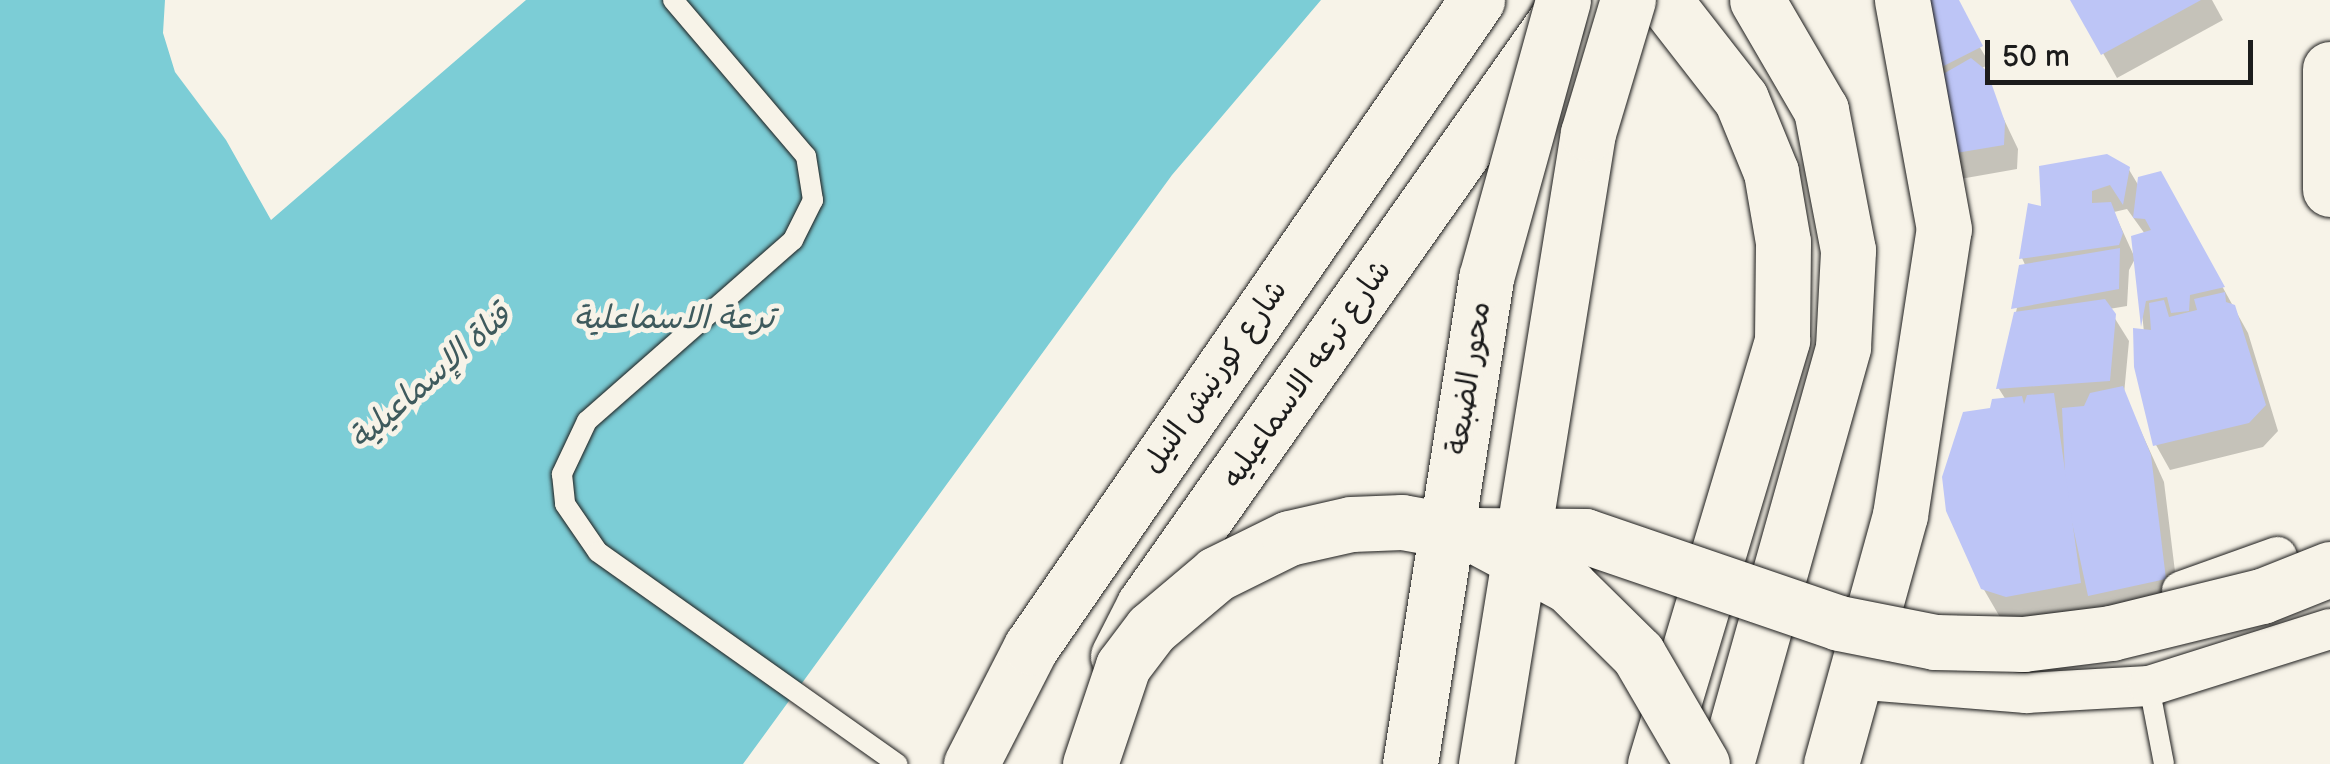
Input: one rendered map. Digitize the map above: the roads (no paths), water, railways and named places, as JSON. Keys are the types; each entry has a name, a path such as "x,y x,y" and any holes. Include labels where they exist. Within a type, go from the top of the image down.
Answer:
{"main road":[{"name":"شارع كورنيش النيل","path":"971,764 1031,646 1477,0"},
{"name":"شارع ترعه الاسماعيليه","path":"1071,764 1144,606 1567,0"},
{"name":"محور الضبعة","path":"1410,764 1486,278 1567,0"},
{"path":"1486,764 1588,134 1628,0"},
{"path":"1655,764 1782,340 1783,242 1772,172 1741,99 1664,0"},
{"path":"1726,764 1843,347 1848,250 1839,178 1822,110 1757,0"},
{"path":"1831,764 1900,515 1944,229 1902,0"},
{"path":"2328,167 2330,68"},
{"path":"1090,764 1123,666 1151,629 1216,574 1289,538 1351,524 1402,522 1474,534 1585,536 1840,623 1935,642 2023,644 2111,633 2262,596 2330,570"},
{"path":"1474,534 1569,586 1604,615 1638,654 1702,764"}],"street":[{"path":"1871,619 1990,623 2088,612 2165,596 2277,557"},
{"path":"1854,680 2026,693 2149,686 2330,629"}],"lane":[{"path":"673,0 806,156 813,200 793,240 617,390 570,446 564,489 578,531 638,584 897,764"},
{"path":"2149,686 2164,764"}],"water":[{"name":"ترعة الاسماعلية","path":"0,0 165,0 163,33 175,72 226,140 271,220 526,0 1321,0 1172,175 743,764 0,764"}],"water label":[{"name":"قناة الإسماعيلية","path":"431,378"}]}
